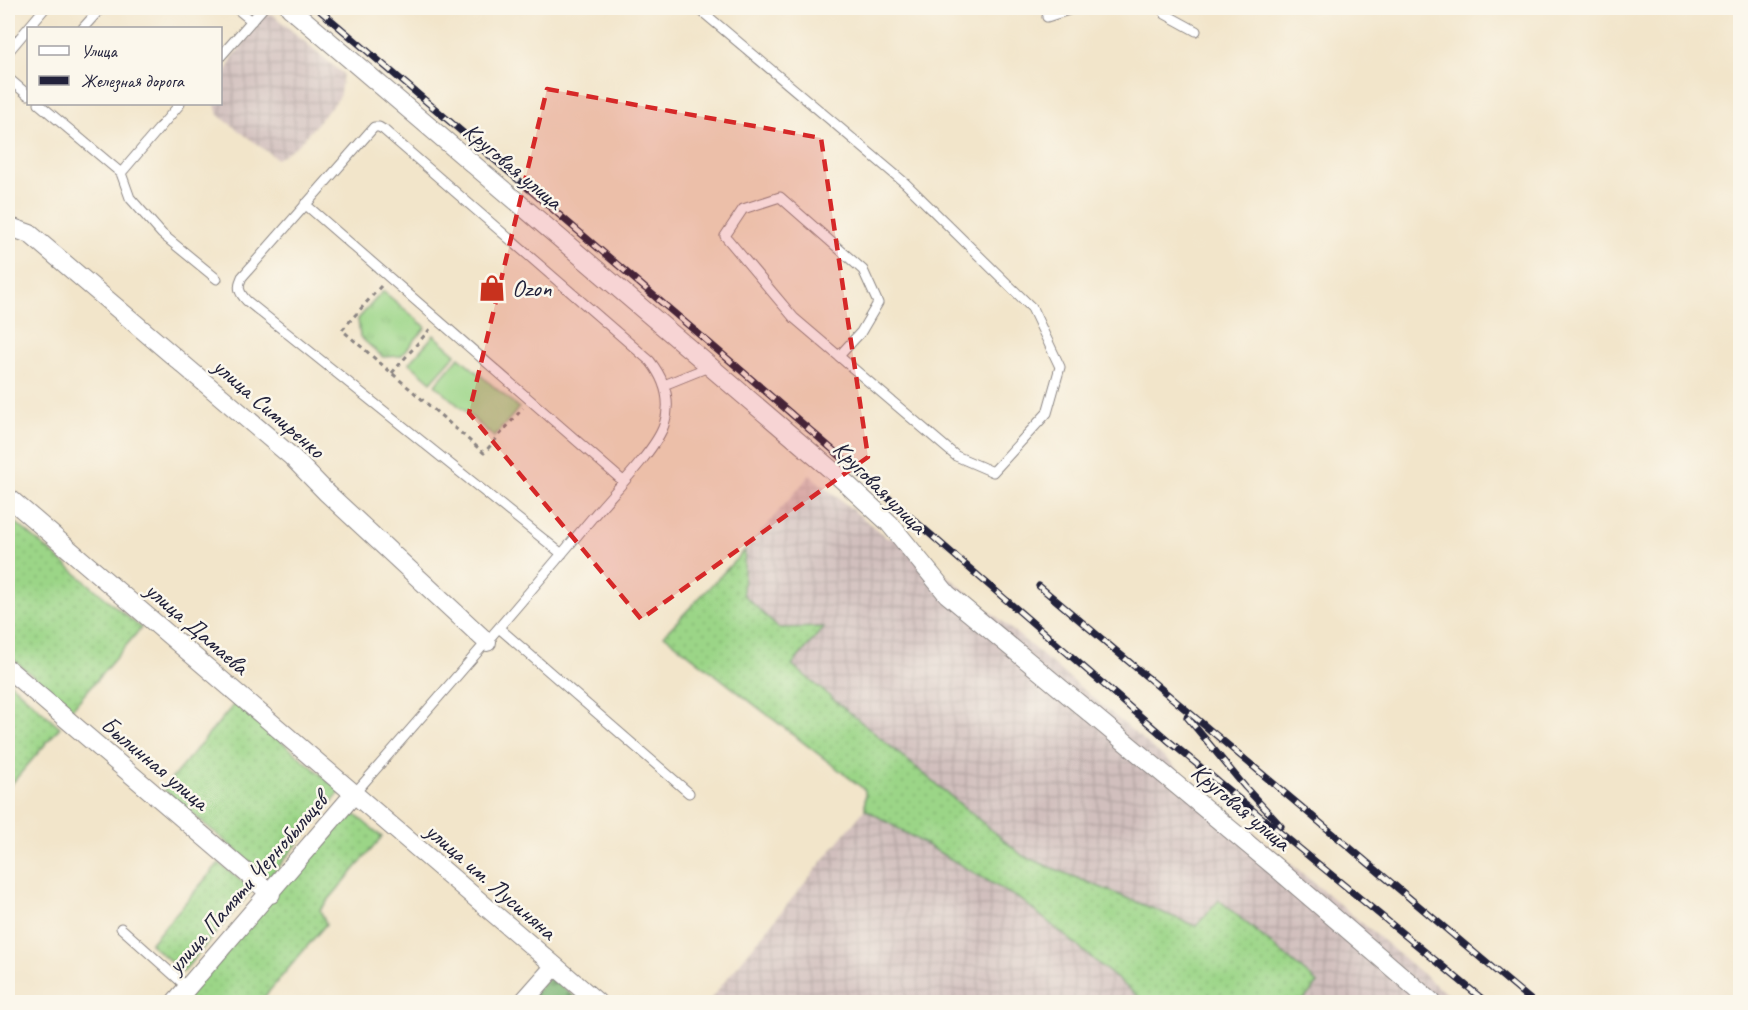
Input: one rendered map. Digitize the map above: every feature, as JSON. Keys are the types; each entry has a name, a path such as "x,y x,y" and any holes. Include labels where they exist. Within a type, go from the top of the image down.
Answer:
{"street":[{"name":"Круговая улица","path":"290,8 835,473 889,523 947,594 1273,865 1432,1002"},
{"name":"улица Симиренко","path":"8,230 13,228 30,234 283,450 493,635"},
{"name":"улица Дамаева","path":"8,497 354,794"},
{"name":"Былинная улица","path":"8,669 271,894"},
{"name":"улица Памяти Чернобыльцев","path":"175,1002 271,894 354,794"},
{"name":"улица им. Лусиняна","path":"354,794 597,1002"},
{"path":"523,1002 554,967"}],"lane":[{"path":"29,27 45,8"},
{"path":"84,27 101,8"},
{"path":"236,8 252,21"},
{"path":"222,55 263,8"},
{"path":"698,8 905,183 1024,299 1032,308 1060,367 1047,413 993,472 956,456 794,318 725,236 743,209 780,197 863,270 878,303 861,332 839,356"},
{"path":"1047,17 1075,8"},
{"path":"1164,14 1196,31"},
{"path":"8,52 27,29"},
{"path":"8,78 27,93"},
{"path":"40,105 121,172 130,198 162,234 217,279"},
{"path":"121,172 179,105"},
{"path":"354,794 493,635 562,554 652,446 664,427 668,405 664,385 650,361 379,127 371,129 242,277 239,284 240,294 562,554"},
{"path":"305,204 623,481"},
{"path":"664,385 711,366"},
{"path":"493,635 689,793"},
{"path":"121,928 188,988"}],"path":[{"path":"388,277 342,330 392,374 484,453 530,400"},
{"path":"392,374 438,320"}],"highlighted area":[{"path":"547,89 821,138 868,457 641,619 469,413"}],"shaded area":[{"path":"266,14 272,14 343,74 339,98 299,144 277,159 218,115 215,105 222,105 222,83 232,58"},
{"path":"810,475 887,538 901,537 1456,1002 1302,1002 1318,983 1218,900 1196,926 1023,856 792,665 823,627 778,628 742,594 745,550"},
{"path":"865,809 1024,902 1145,1002 708,1002"}],"green space":[{"path":"383,291 426,327 401,356 383,357 360,337 358,319"},
{"path":"434,335 456,354 431,382 409,363"},
{"path":"459,357 519,408 494,437 435,385"},
{"path":"8,516 141,628 72,709 8,655"},
{"path":"745,550 743,594 778,628 824,627 792,665 1023,856 1196,926 1219,900 1318,983 1302,1002 1145,1002 1024,902 865,809 865,790 664,635"},
{"path":"8,681 60,727 8,788"},
{"path":"235,703 341,791 269,878 163,789"},
{"path":"346,807 382,837 320,910 326,924 260,1002 179,1002"},
{"path":"219,863 252,890 183,972 150,944"},
{"path":"549,976 581,1002 527,1002"}],"railway":[{"path":"317,8 735,365 1170,742 1486,1002"},
{"path":"1039,586 1533,1002"},
{"path":"1187,717 1281,826"}],"place":[{"name":"Ozon","path":"492,288"}]}
